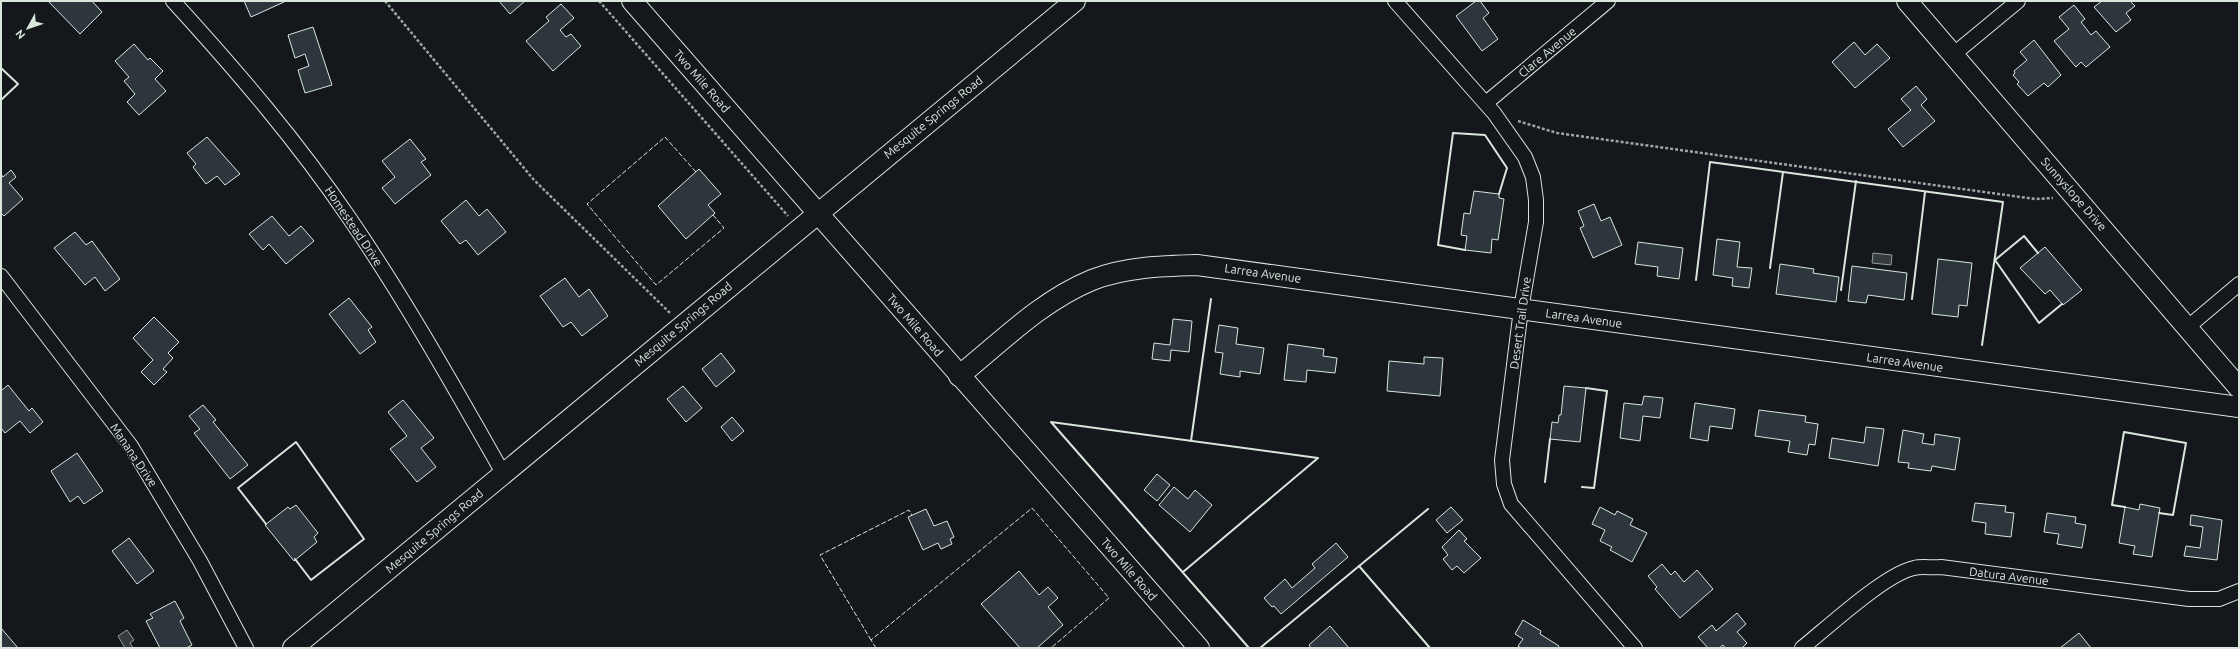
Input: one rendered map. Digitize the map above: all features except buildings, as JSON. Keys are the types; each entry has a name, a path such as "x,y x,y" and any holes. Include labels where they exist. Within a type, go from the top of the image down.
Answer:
{"main road":[{"name":"Two Mile Road","path":"632,1 818,212 959,376 1199,648"},
{"name":"Mesquite Springs Road","path":"293,648 818,212 1075,1"},
{"name":"Sunnyslope Drive","path":"1907,1 2239,388"},
{"name":"Larrea Avenue","path":"959,376 1030,316 1092,280 1124,271 1158,266 1197,265 1236,269 2239,407"}],"street":[{"name":"Homestead Drive","path":"172,1 216,49 286,133 350,219 426,340 503,473"},
{"name":"Desert Trail Drive","path":"1395,1 1490,108 1525,157 1533,177 1536,200 1536,222 1521,309 1502,460 1504,484 1511,504 1635,648"},
{"name":"Clare Avenue","path":"1490,108 1608,1"},
{"path":"1954,54 2018,1"},
{"name":"Manana Drive","path":"1,276 131,446 200,560 246,648"},
{"path":"2188,327 2239,284"},
{"name":"Datura Avenue","path":"1802,648 1871,593 1892,578 1913,568 1941,567 2189,599 2218,600 2239,591"}],"path":[{"path":"385,1 534,180 617,263 658,299 681,326"},
{"path":"599,1 663,76 799,228"},
{"path":"1490,108 1557,133 2035,198 2077,198"}],"shaded area":[{"path":"1873,253 1892,255 1891,265 1872,263"},
{"path":"127,630 134,640 130,643 133,648 125,648 118,636"}],"fence":[{"path":"696,172 665,137 587,204 656,285 724,228 713,215"},
{"path":"876,648 871,640 1032,508 1109,598 1051,648"},
{"path":"871,640 820,555 909,510 912,515"}],"wall":[{"path":"1,68 18,84 1,100"},
{"path":"1465,250 1438,245 1453,133 1485,135 1507,168 1499,194"},
{"path":"1696,280 1710,162 1783,172 1770,268"},
{"path":"1783,172 2003,202 1982,345"},
{"path":"1841,290 1856,181"},
{"path":"1912,299 1925,192"},
{"path":"2038,253 2024,236 1995,260 2039,323 2062,304"},
{"path":"1191,441 1211,299"},
{"path":"1582,487 1594,488 1607,391 1586,388"},
{"path":"1183,572 1318,458 1051,422 1249,648"},
{"path":"2125,507 2112,505 2124,432 2186,443 2173,515 2159,513"},
{"path":"1545,482 1550,439"},
{"path":"266,524 238,488 296,442 364,539 311,580 295,559"},
{"path":"1260,648 1428,509"},
{"path":"1359,566 1430,648"}]}
